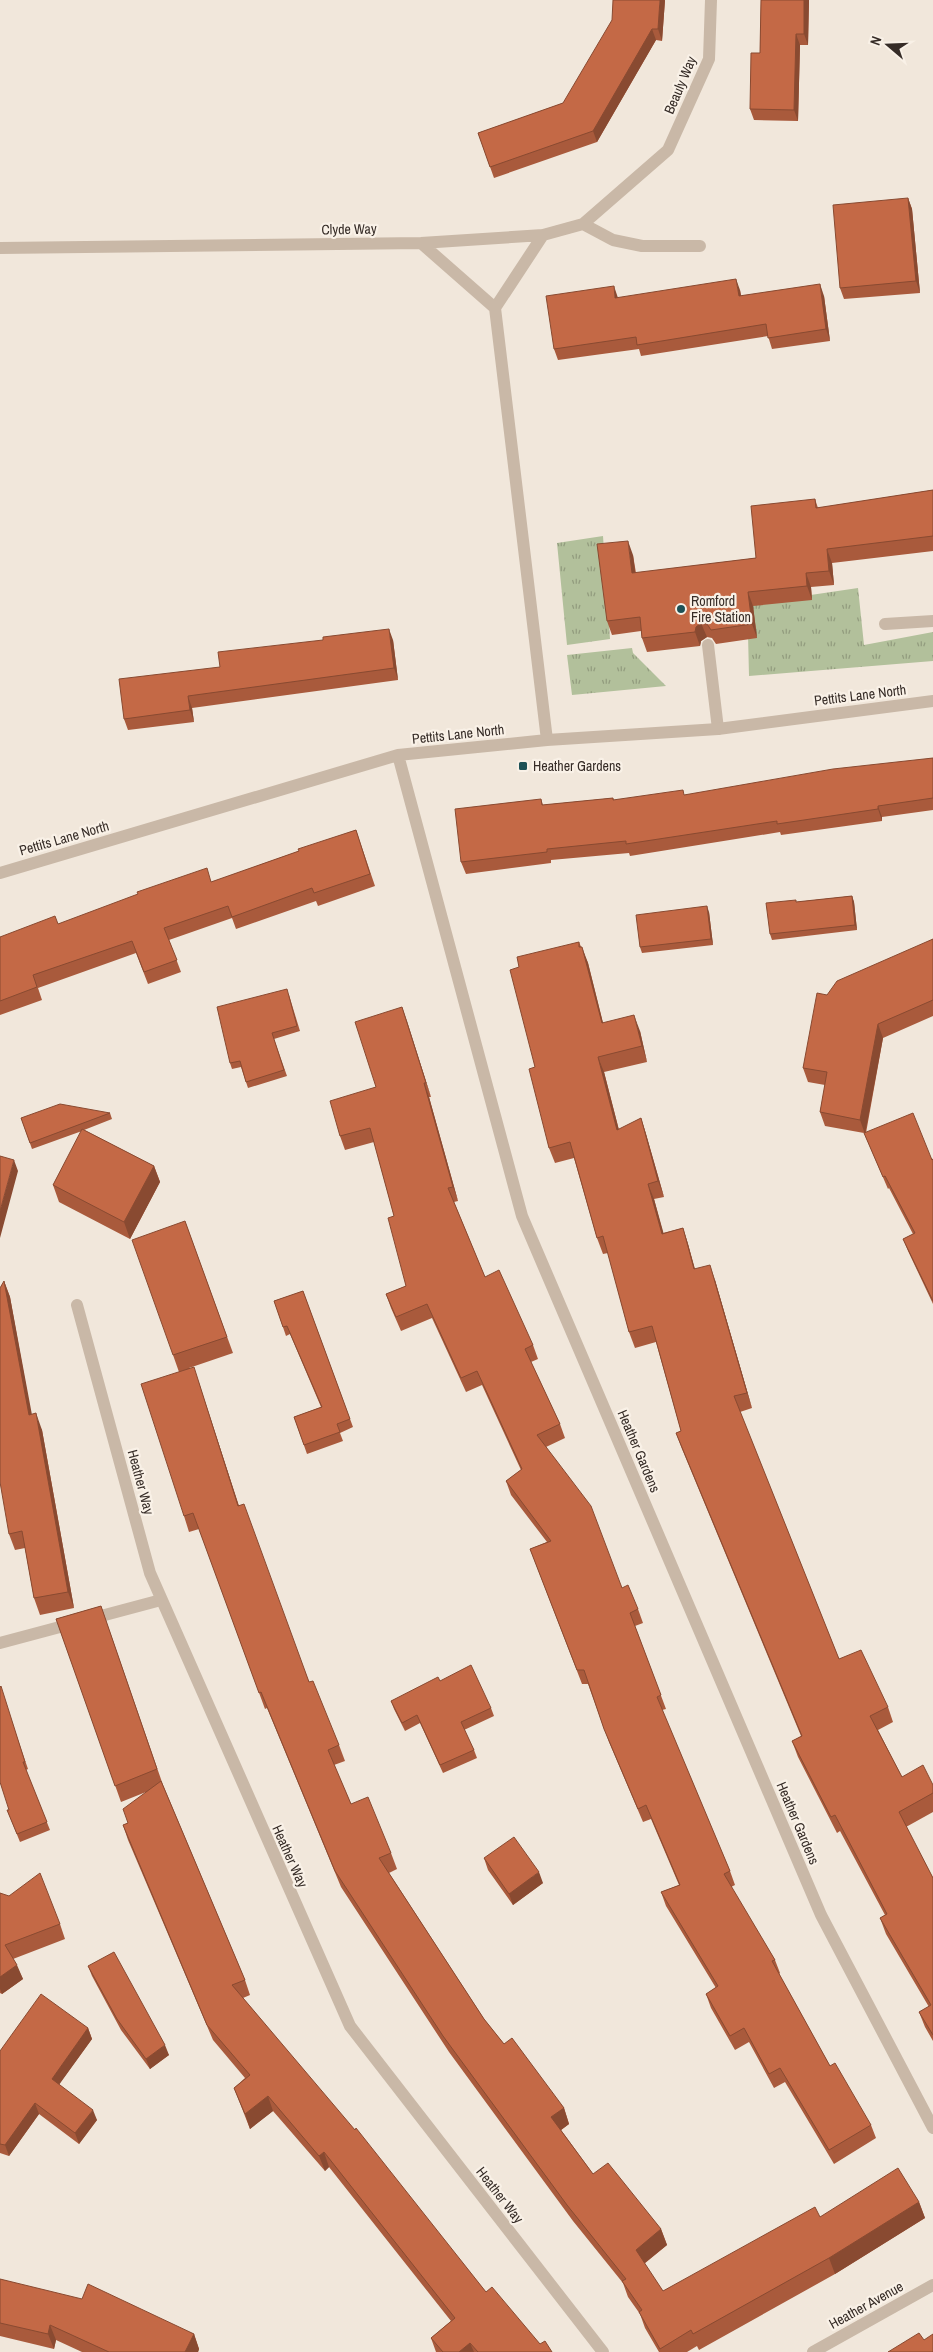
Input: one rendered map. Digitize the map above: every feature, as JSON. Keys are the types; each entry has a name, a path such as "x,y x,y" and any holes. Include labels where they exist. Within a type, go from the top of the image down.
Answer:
{"street":[{"name":"Beauly Way","path":"668,150 708,59 711,0"},
{"name":"Clyde Way","path":"0,248 421,243 543,235 583,224 668,150"},
{"path":"583,224 613,240 642,246 700,246"},
{"path":"543,235 494,308 547,740"},
{"path":"421,243 494,308"},
{"path":"885,624 933,621"},
{"path":"708,644 718,729"},
{"name":"Pettits Lane North","path":"0,872 398,755 547,740 718,729 933,701"},
{"name":"Heather Gardens","path":"398,755 522,1216 821,1915 933,2128"},
{"name":"Heather Way","path":"77,1305 150,1573 350,2026 603,2352"},
{"path":"0,1642 161,1600"},
{"name":"Heather Avenue","path":"813,2352 933,2285"}],"green space":[{"path":"603,536 610,639 567,645 557,543"},
{"path":"858,588 864,645 933,632 933,661 749,676 747,593 770,601"},
{"path":"632,648 633,653 666,686 572,695 567,655"}],"building":[{"path":"613,0 660,0 658,29 652,29 593,131 490,167 478,133 563,103 612,20"},
{"path":"761,0 804,0 804,34 796,34 794,110 750,109 751,53 760,53"},
{"path":"908,198 916,281 840,288 833,205"},
{"path":"736,279 739,296 820,284 826,329 768,338 766,324 637,345 636,337 554,349 546,296 614,286 615,298"},
{"path":"933,490 933,536 827,549 829,571 806,573 807,586 748,592 752,624 711,630 707,624 701,623 696,627 695,632 642,638 640,617 607,621 597,544 628,541 632,573 756,558 751,506 815,499 816,508"},
{"path":"389,629 394,668 188,696 190,710 124,719 119,679 220,667 218,652 323,640 323,637"},
{"path":"933,758 933,798 878,806 878,809 777,824 777,821 626,844 626,841 547,849 547,852 461,862 455,809 541,799 542,805 613,798 613,800 683,790 684,795 833,769"},
{"path":"356,830 370,874 314,893 312,888 232,917 228,906 164,928 177,960 144,972 132,941 33,975 37,987 0,1001 0,937 55,916 58,924 138,894 137,892 207,868 211,882 299,851 298,849"},
{"path":"852,896 855,925 770,934 766,903"},
{"path":"707,906 711,939 640,947 636,915"},
{"path":"933,939 933,1000 878,1024 860,1120 820,1112 827,1072 803,1068 817,993 827,995 837,981"},
{"path":"579,942 579,947 582,947 602,1023 634,1015 642,1046 598,1057 617,1130 641,1118 658,1181 648,1184 662,1234 683,1228 694,1269 710,1265 747,1393 734,1396 839,1659 861,1650 888,1707 870,1716 902,1777 923,1765 933,1785 933,1793 899,1812 933,1878 933,2035 919,2012 931,2005 880,1918 887,1914 835,1815 831,1817 792,1741 802,1736 676,1433 681,1431 652,1326 629,1332 603,1236 597,1238 570,1142 549,1148 529,1069 535,1067 510,970 519,967 517,957"},
{"path":"287,989 297,1026 272,1033 284,1070 246,1082 240,1061 230,1063 217,1007"},
{"path":"402,1007 426,1083 424,1083 453,1187 448,1188 485,1277 499,1270 533,1345 525,1349 560,1424 537,1435 591,1506 622,1588 628,1585 638,1609 630,1613 661,1695 657,1697 730,1871 724,1874 775,1960 772,1961 830,2066 835,2063 871,2125 829,2150 780,2068 769,2074 744,2028 730,2036 706,1994 718,1986 661,1892 680,1885 646,1805 638,1809 604,1729 584,1670 577,1670 530,1549 551,1541 506,1481 522,1469 477,1371 461,1378 427,1304 396,1317 386,1294 406,1286 388,1218 394,1216 370,1128 340,1136 330,1101 376,1087 355,1022"},
{"path":"60,1104 110,1113 30,1143 21,1118"},
{"path":"913,1113 933,1159 933,1301 903,1239 915,1233 885,1176 883,1177 864,1133"},
{"path":"82,1129 154,1166 124,1222 53,1185"},
{"path":"0,1156 14,1160 0,1211"},
{"path":"185,1221 227,1337 173,1355 132,1240"},
{"path":"4,1281 29,1415 36,1413 68,1592 34,1598 22,1531 9,1534 0,1482 0,1288"},
{"path":"303,1291 350,1419 337,1424 340,1432 304,1445 294,1417 322,1407 287,1326 283,1327 274,1301"},
{"path":"194,1367 238,1506 244,1504 309,1682 313,1681 339,1745 328,1750 351,1804 368,1797 391,1853 379,1858 484,2019 504,2044 512,2038 564,2108 551,2117 593,2174 608,2163 661,2229 636,2250 663,2291 815,2207 820,2217 898,2168 919,2202 829,2258 693,2334 691,2330 660,2349 639,2312 642,2310 622,2281 626,2279 567,2205 443,2036 335,1871 261,1692 259,1693 193,1513 184,1516 141,1384"},
{"path":"101,1606 157,1769 115,1786 56,1619"},
{"path":"471,1665 491,1708 461,1722 474,1750 440,1765 417,1715 402,1723 391,1701 438,1677 440,1681"},
{"path":"1,1686 25,1762 23,1762 47,1822 17,1834 7,1810 9,1810 0,1782"},
{"path":"161,1781 245,1980 232,1985 355,2130 356,2128 486,2292 492,2287 540,2344 545,2341 552,2352 478,2352 470,2343 459,2352 443,2352 431,2338 455,2318 324,2152 319,2156 268,2096 245,2114 234,2088 250,2075 207,2025 123,1825 128,1823 123,1809"},
{"path":"514,1837 539,1872 509,1894 484,1858"},
{"path":"40,1873 60,1924 5,1945 17,1965 0,1977 0,1893 9,1896"},
{"path":"114,1952 165,2045 146,2059 117,2019 88,1966"},
{"path":"41,1994 88,2028 52,2079 93,2110 75,2133 35,2103 5,2145 0,2144 0,2051"},
{"path":"0,2279 82,2299 88,2284 194,2334 185,2352 109,2352 50,2325 48,2334 0,2323"},
{"path":"919,2333 924,2340 933,2334 933,2352 888,2352"}],"place":[{"name":"Romford Fire Station","path":"681,609"},
{"name":"Heather Gardens","path":"523,766"}]}
